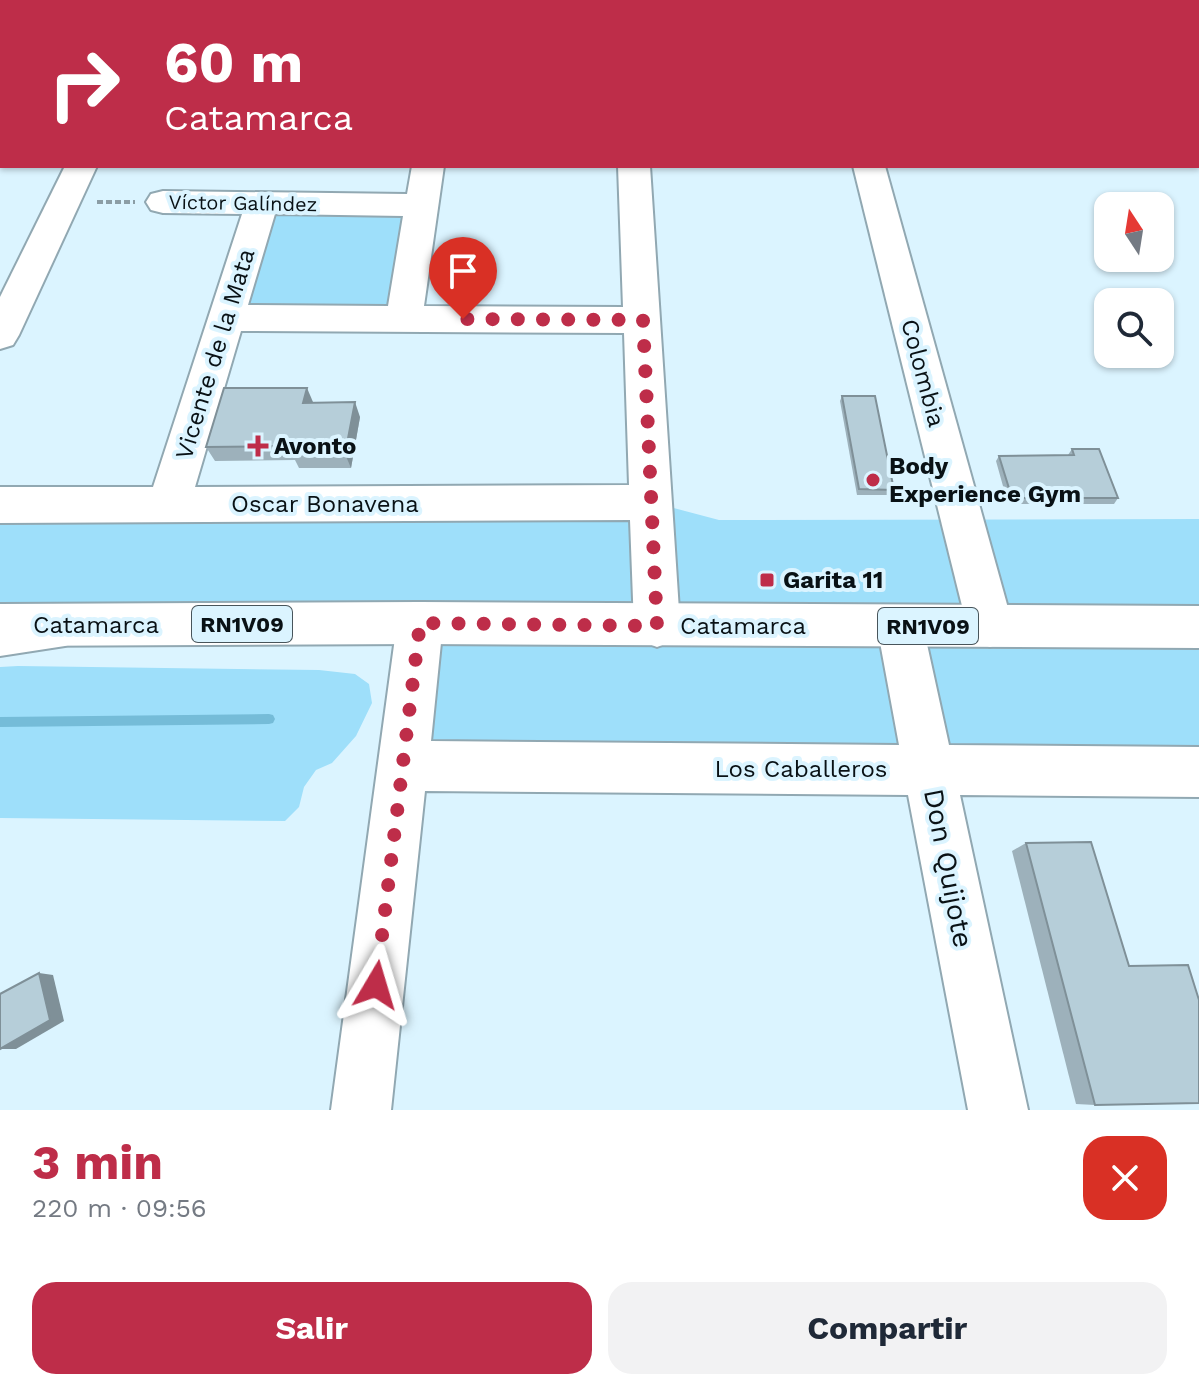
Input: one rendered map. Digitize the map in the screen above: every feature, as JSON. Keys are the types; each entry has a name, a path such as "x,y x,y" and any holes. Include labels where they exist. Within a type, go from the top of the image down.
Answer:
{"main road":[{"path":"0,335 80,168"},
{"path":"404,319 428,168"},
{"path":"634,168 657,626"},
{"name":"Colombia","path":"870,168 990,626"},
{"name":"Víctor Galíndez","path":"163,202 422,205"},
{"name":"Vicente de la Mata","path":"168,505 262,203"},
{"path":"226,318 643,320"},
{"name":"Oscar Bonavena","path":"0,505 651,502"},
{"name":"Catamarca","path":"0,622 65,625 420,623 1199,627"},
{"path":"361,1110 420,623"},
{"path":"0,635 65,625"},
{"name":"Don Quijote","path":"900,626 998,1110"},
{"name":"Los Caballeros","path":"403,766 1199,772"}],"path":[{"name":"Víctor Galíndez","path":"64,201 163,202"}],"shaded area":[{"path":"272,214 409,215 392,310 241,309"},
{"path":"651,502 719,520 1199,519 1199,772 403,766 420,623 0,620 0,505"},
{"path":"0,667 319,670 355,674 369,684 372,703 356,736 332,763 316,770 304,787 299,807 285,821 0,818"}],"building":[{"path":"224,388 307,388 303,403 355,402 345,454 292,454 293,446 206,447"},
{"path":"842,396 875,396 894,490 859,489"},
{"path":"1072,449 1099,449 1118,498 1012,498 999,456 1074,455"},
{"path":"1091,842 1129,966 1188,965 1199,1000 1199,1103 1095,1105 1026,843"},
{"path":"39,973 50,1020 0,1049 0,994"}],"waterway":[{"path":"0,722 269,719"}],"place":[{"name":"Avonto","path":"258,446"},
{"name":"Body Experience Gym","path":"873,480"},
{"name":"Garita 11","path":"767,580"}],"route":[{"path":"376,985 420,623 657,626 643,320 463,319"}]}
